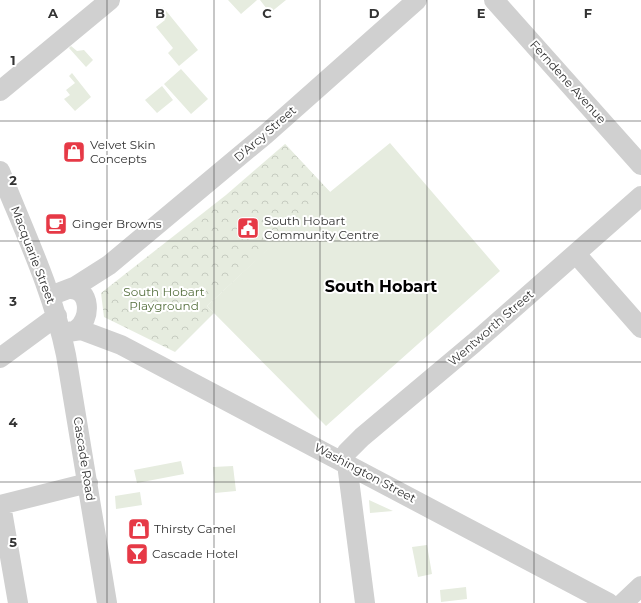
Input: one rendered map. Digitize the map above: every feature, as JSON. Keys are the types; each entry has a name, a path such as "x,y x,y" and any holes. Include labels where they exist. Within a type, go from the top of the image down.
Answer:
{"street":[{"path":"0,91 110,0"},
{"name":"D'Arcy Street","path":"50,296 81,283 109,265 266,134 417,0"},
{"name":"Ferndene Avenue","path":"494,0 641,165"},
{"name":"Macquarie Street","path":"0,171 50,296 65,326"},
{"name":"Wentworth Street","path":"345,462 347,452 362,437 474,343 641,196"},
{"path":"576,254 641,328"},
{"name":"D'Arcy Street","path":"88,308 89,299 94,286 109,265"},
{"path":"0,358 65,326 84,322 88,308 82,294 74,289 69,289"},
{"name":"Washington Street","path":"88,308 91,318 110,333 121,345"},
{"name":"Washington Street","path":"65,326 84,331 121,345 345,462 608,603"},
{"name":"Cascade Road","path":"65,326 107,603"},
{"path":"345,462 365,603"},
{"path":"18,603 0,505 88,483"},
{"path":"623,603 641,586"}],"green space":[{"path":"228,0 257,0 241,14"},
{"path":"260,0 286,0 270,13"},
{"path":"163,7 198,50 179,66 168,53 173,48 156,27 165,20 158,11"},
{"path":"71,46 77,51 84,50 93,60 86,67 69,48"},
{"path":"181,69 208,99 191,114 164,84"},
{"path":"72,73 91,97 75,111 64,99 70,95 66,90 75,83 69,76"},
{"path":"162,86 173,100 157,113 145,100"},
{"path":"390,143 500,271 326,426 207,306 273,244 285,144 330,192"},
{"name":"South Hobart Playground","path":"285,144 330,192 207,306 214,313 175,352 104,317 101,293 226,195"},
{"path":"181,461 184,474 137,483 134,470"},
{"path":"233,466 236,491 215,493 213,467"},
{"path":"140,492 142,505 116,509 115,496"},
{"path":"369,500 393,511 370,513"},
{"path":"427,545 432,574 418,577 412,547"},
{"path":"466,587 467,599 441,602 440,590"}],"place":[{"name":"Velvet Skin Concepts","path":"74,152"},
{"name":"Ginger Browns","path":"56,224"},
{"name":"South Hobart Community Centre","path":"248,228"},
{"name":"Thirsty Camel","path":"139,529"},
{"name":"Cascade Hotel","path":"137,554"}],"district":[{"name":"South Hobart","path":"381,286"}]}
